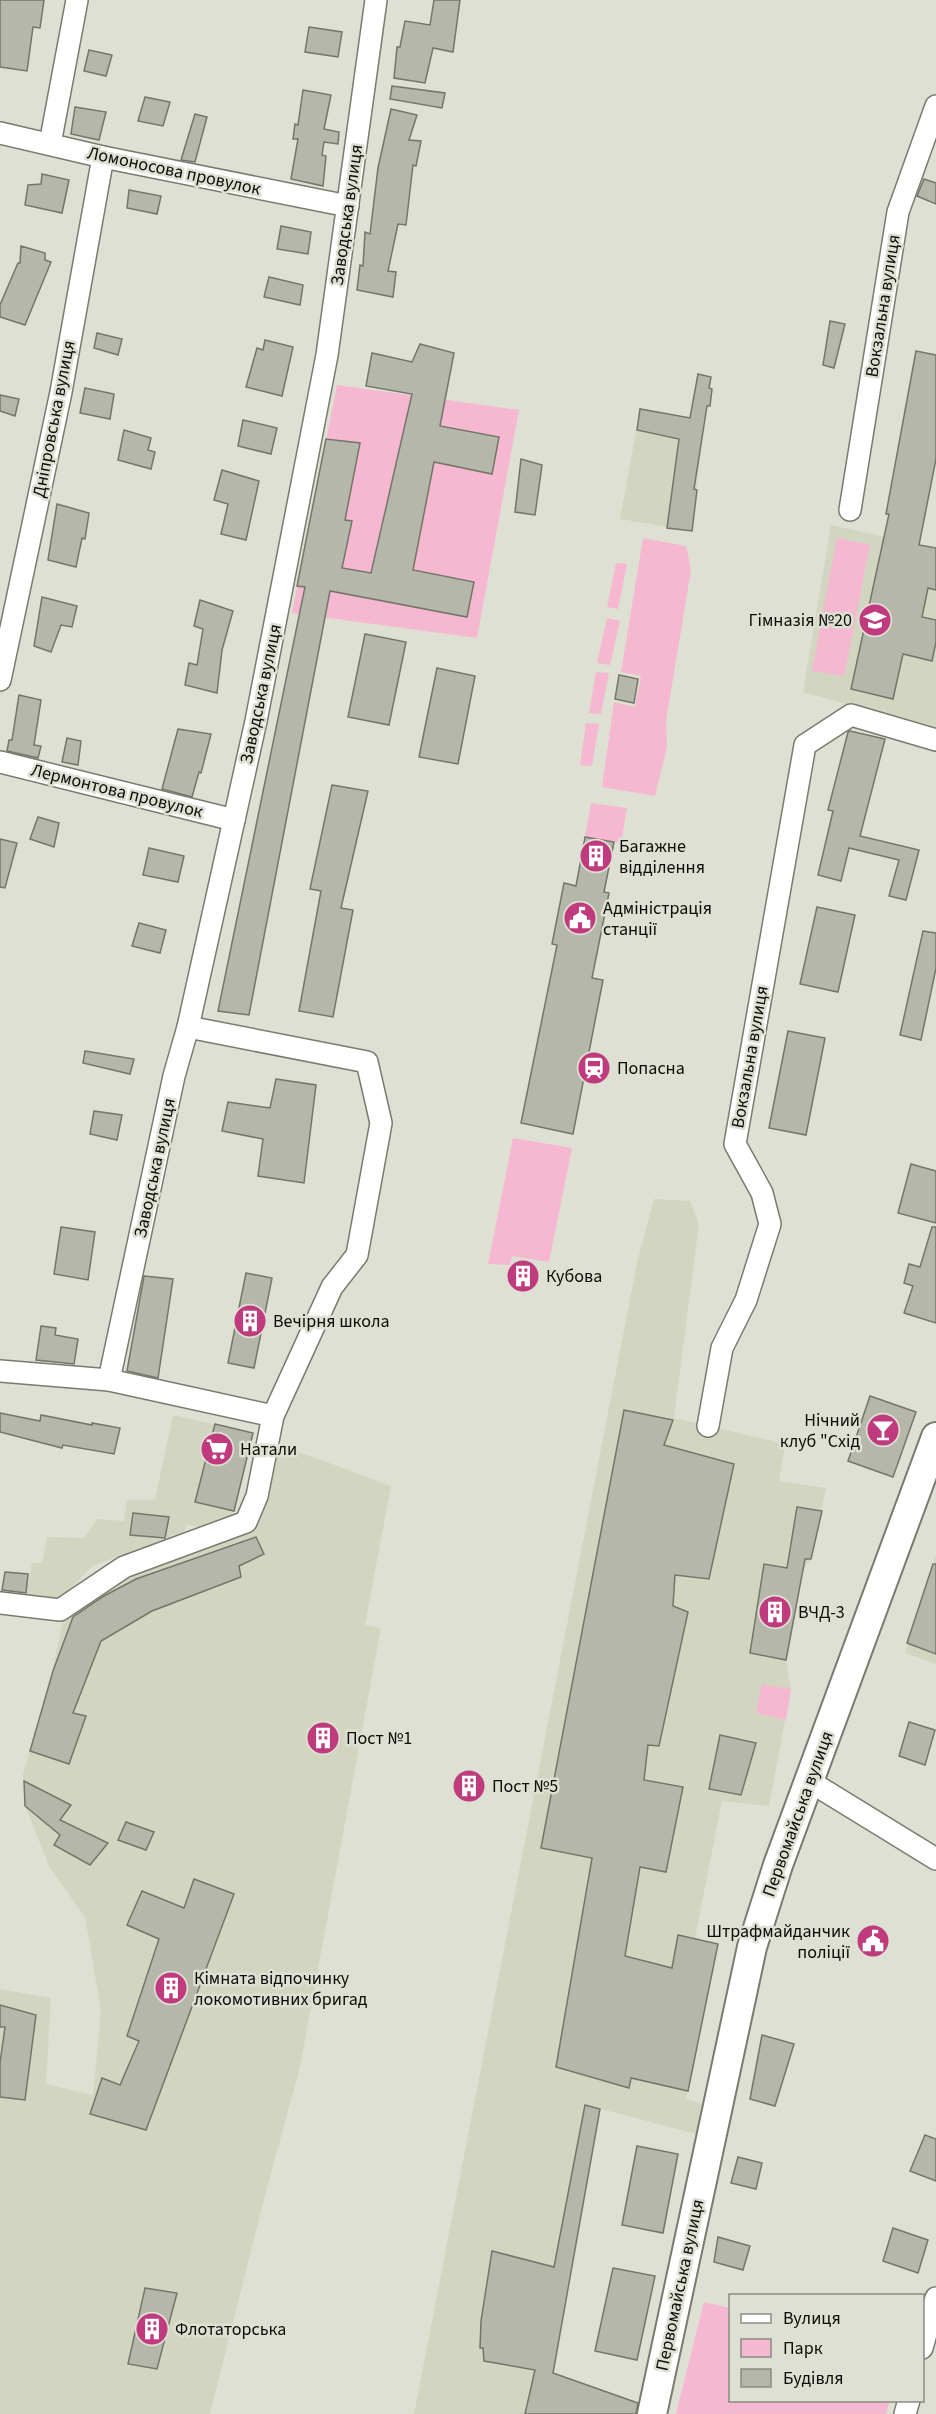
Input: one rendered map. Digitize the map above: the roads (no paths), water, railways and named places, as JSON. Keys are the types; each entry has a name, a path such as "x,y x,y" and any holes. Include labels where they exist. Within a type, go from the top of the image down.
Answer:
{"street":[{"path":"50,144 76,0"},
{"name":"Заводська вулиця","path":"109,1380 174,1076 188,1027 256,721 327,355 376,0"},
{"name":"Вокзальна вулиця","path":"850,510 898,212 936,106"},
{"name":"Ломоносова провулок","path":"0,134 348,206"},
{"name":"Дніпровська вулиця","path":"0,680 61,392 103,157"},
{"name":"Вокзальна вулиця","path":"708,1426 722,1348 746,1300 770,1224 762,1193 735,1144 805,745 851,714 936,740"},
{"name":"Лермонтова провулок","path":"0,762 234,820"},
{"path":"0,1604 60,1610 124,1567 246,1522 256,1496 273,1416 332,1287 357,1255 381,1123 367,1062 188,1027"},
{"path":"0,1371 109,1380 273,1416"},
{"name":"Первомайська вулиця","path":"652,2414 752,1947 778,1865 936,1437"},
{"path":"809,1781 936,1860"},
{"path":"924,2341 936,2298"}],"place":[{"name":"Гімназія №20","path":"875,620"},
{"name":"Багажне відділення","path":"596,856"},
{"name":"Адміністрація станції","path":"580,918"},
{"name":"Попасна","path":"594,1068"},
{"name":"Кубова","path":"523,1276"},
{"name":"Вечірня школа","path":"250,1321"},
{"name":"Нічний клуб \"Схід","path":"883,1430"},
{"name":"Натали","path":"217,1449"},
{"name":"ВЧД-3","path":"775,1612"},
{"name":"Пост №1","path":"323,1738"},
{"name":"Пост №5","path":"469,1786"},
{"name":"Штрафмайданчик поліції","path":"873,1941"},
{"name":"Кімната відпочинку локомотивних бригад","path":"171,1988"},
{"name":"Флотаторська","path":"152,2329"}]}
